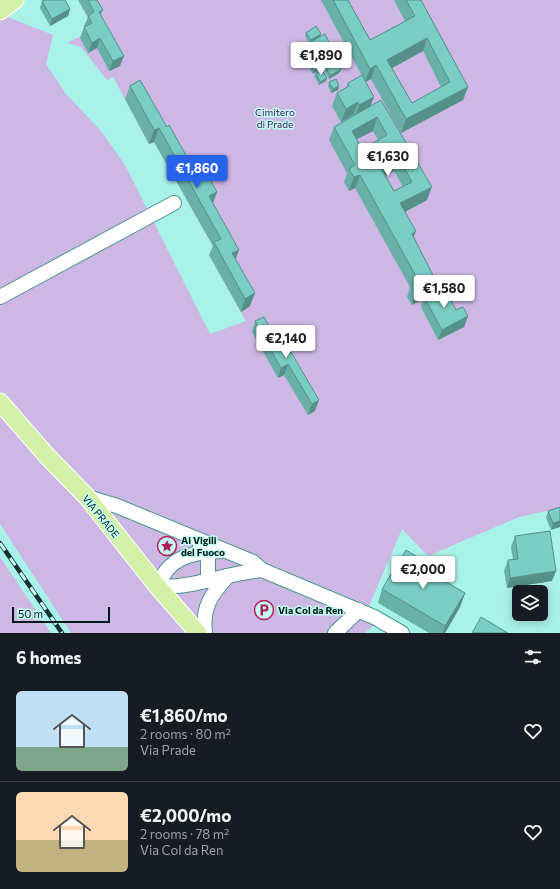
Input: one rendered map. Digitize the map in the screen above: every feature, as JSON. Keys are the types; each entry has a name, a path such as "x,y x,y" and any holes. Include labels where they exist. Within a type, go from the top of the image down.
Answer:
{"main road":[{"path":"0,12 15,0"},
{"name":"VIA PRADE","path":"0,402 47,456 87,497 158,587 198,633"}],"street":[{"path":"0,297 174,203"},
{"path":"87,497 118,506 253,562 262,570 359,610 402,633"},
{"path":"196,539 208,559 208,581"},
{"path":"224,551 204,552 182,559 169,567 162,576 158,587 186,585 262,570"},
{"path":"205,633 205,608 214,591 227,577"},
{"path":"335,633 359,610"}],"green space":[{"name":"Cimitero di Prade","path":"78,0 560,0 560,508 519,517 428,556 402,529 363,620 375,624 365,633 71,633 0,524 0,14 53,35 46,64 66,94 101,131 125,165 210,334 246,321 209,255 216,252 154,142 149,144 113,77 107,80 81,47 67,43 88,33 84,26 90,22"},
{"path":"0,557 51,633 0,633"}],"building":[{"path":"65,0 70,9 52,19 42,1"},
{"path":"88,0 97,0 103,10 99,12 124,56 113,61 100,38 92,43 84,27 92,23 88,16 94,12"},
{"path":"333,0 348,0 370,40 415,16 406,0 421,0 468,87 406,119 376,65 370,69","holes":["427,38 450,82 412,103 387,60"]},
{"path":"316,26 321,34 311,40 306,33"},
{"path":"325,34 329,42 309,53 305,45"},
{"path":"330,52 334,58 325,64 322,58"},
{"path":"317,58 322,66 314,71 309,62"},
{"path":"337,62 341,70 330,75 326,68"},
{"path":"322,70 327,78 320,82 316,73"},
{"path":"362,75 374,97 359,105 358,102 346,109 337,93 349,86 348,83"},
{"path":"336,79 339,86 333,89 329,82"},
{"path":"140,80 167,127 169,125 195,171 203,167 217,192 209,196 239,250 232,253 255,293 245,299 214,242 221,239 159,128 154,130 130,86"},
{"path":"381,100 432,187 400,203 416,231 412,234 436,281 417,291 412,283 418,280 360,175 354,177 349,169 355,165 334,127","holes":["377,117 387,135 362,149 352,131","399,158 412,182 394,191 381,168"]},
{"path":"444,287 456,310 463,307 468,316 442,330 424,297"},
{"path":"264,317 285,355 291,352 319,400 312,404 288,364 281,368 255,321"},
{"path":"560,507 560,521 553,523 548,511"},
{"path":"550,531 556,571 510,578 508,560 518,559 515,536"},
{"path":"406,550 419,558 415,564 465,593 445,626 382,589"},
{"path":"481,617 508,633 472,633"}],"railway":[{"path":"0,543 62,633"}],"place":[{"name":"Ai Vigili del Fuoco","path":"167,546"},
{"name":"Via Col da Ren","path":"264,610"}]}
